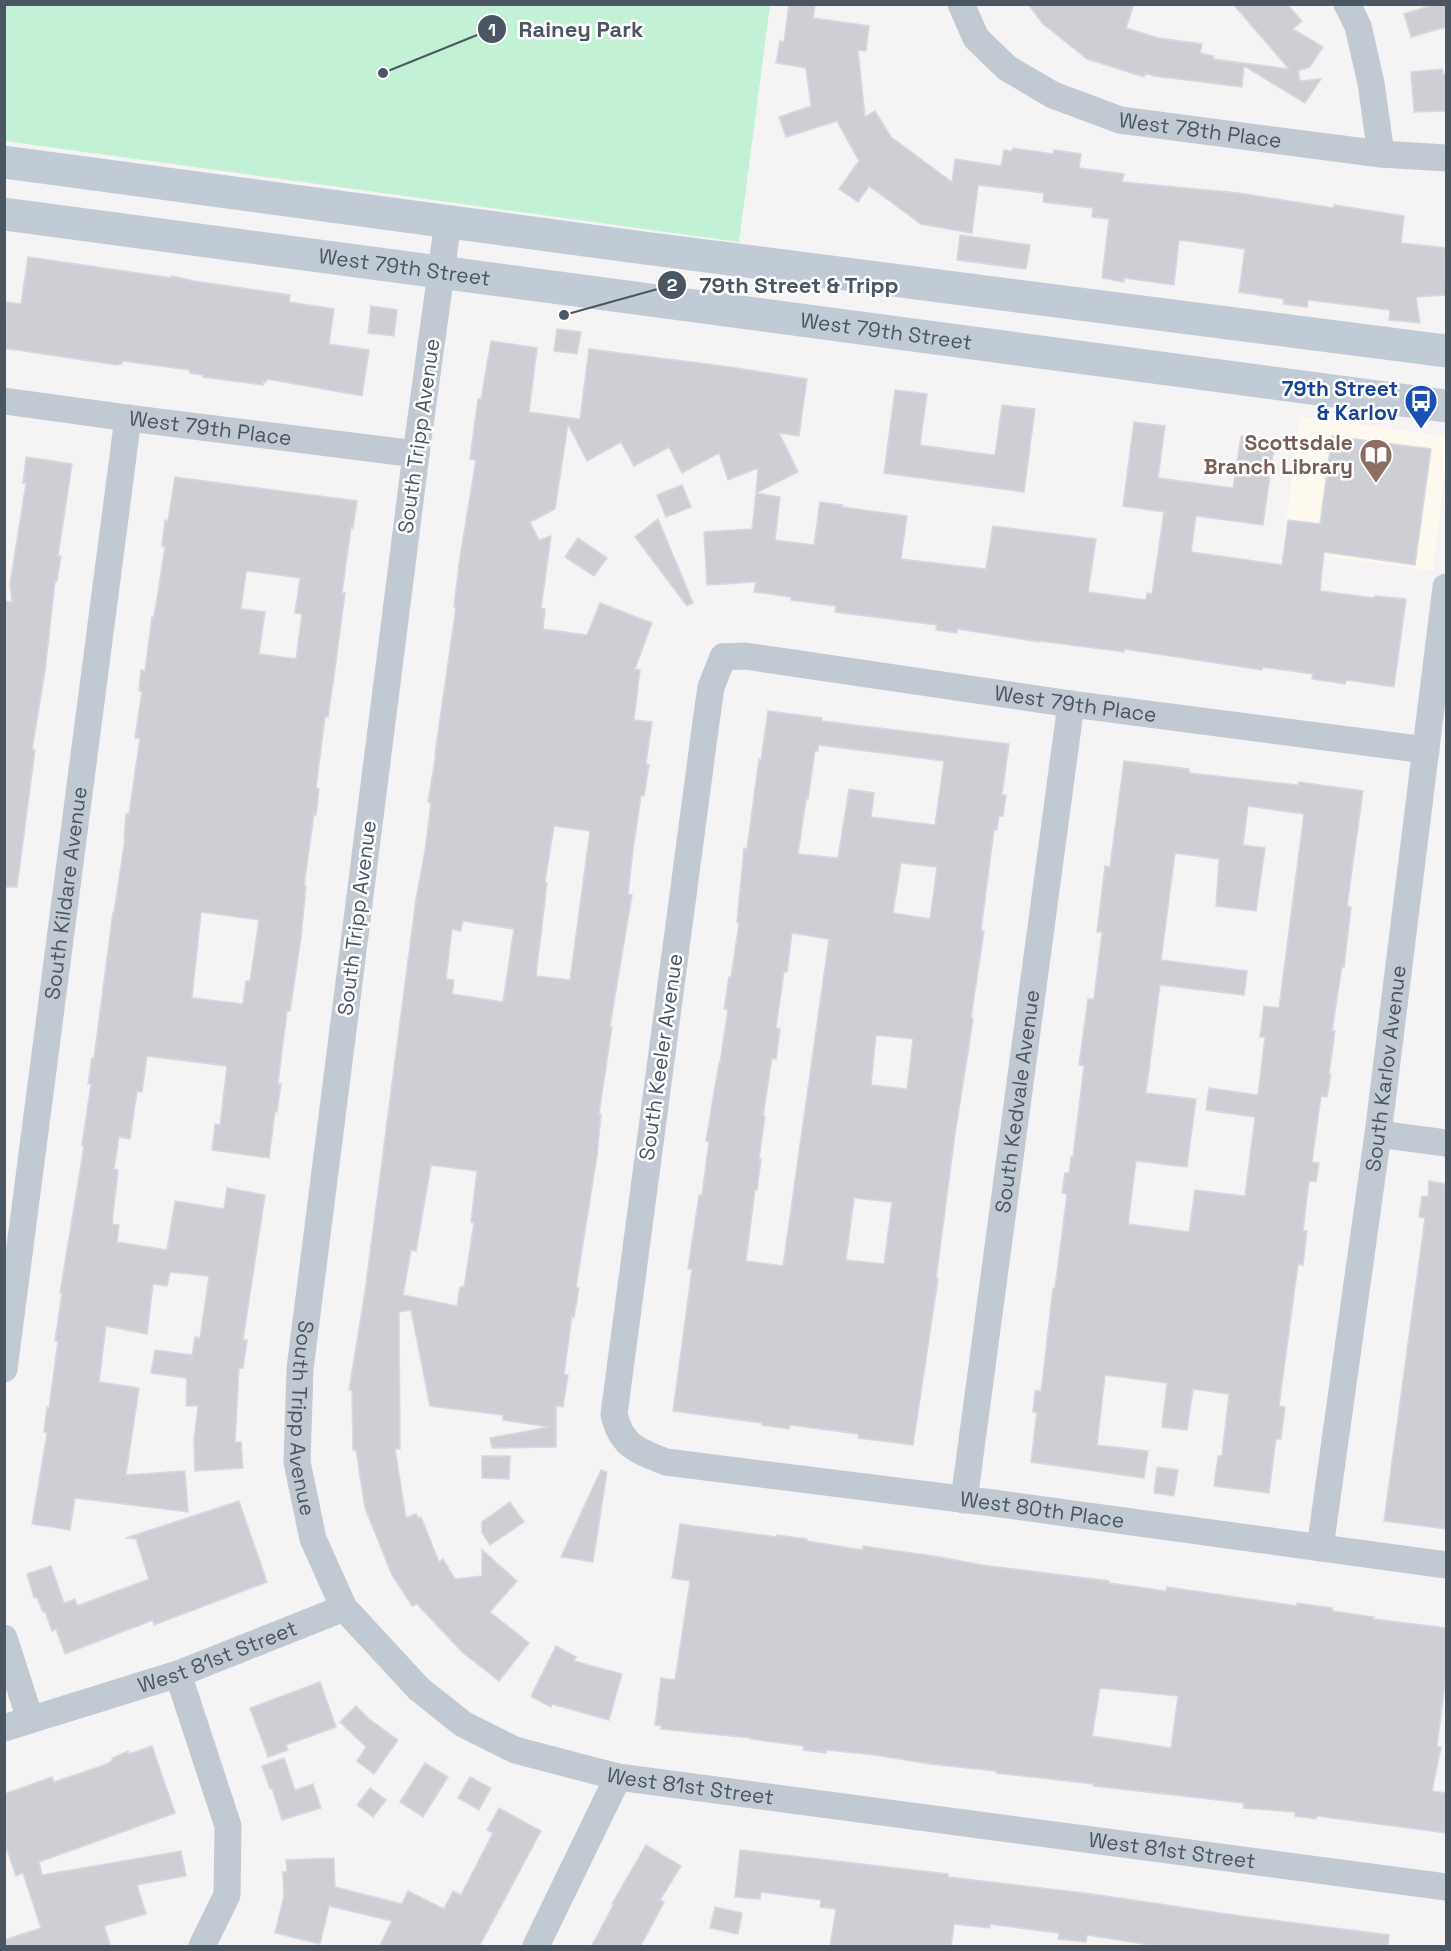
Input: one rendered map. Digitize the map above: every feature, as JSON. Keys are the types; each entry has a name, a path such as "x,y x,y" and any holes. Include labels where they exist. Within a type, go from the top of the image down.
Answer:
{"main road":[{"path":"4,162 1446,351"},
{"name":"West 79th Street","path":"4,214 1446,406"}],"street":[{"name":"West 78th Place","path":"961,4 976,38 1007,68 1053,95 1120,120 1381,154 1446,158"},
{"path":"1347,4 1358,26 1364,49 1381,154"},
{"name":"South Tripp Avenue","path":"344,1608 313,1539 297,1462 300,1369 416,454 448,222"},
{"name":"West 79th Place","path":"4,401 416,454"},
{"name":"South Kildare Avenue","path":"4,1369 128,418"},
{"name":"South Karlov Avenue","path":"1320,1548 1378,1134 1446,587"},
{"name":"West 79th Place","path":"715,650 1071,704 1426,750"},
{"name":"South Keeler Avenue","path":"637,1451 618,1431 614,1414 715,650"},
{"name":"South Kedvale Avenue","path":"964,1500 1071,704"},
{"path":"1378,1134 1446,1143"},
{"name":"West 80th Place","path":"637,1451 666,1462 1446,1565"},
{"name":"West 81st Street","path":"4,1728 178,1674 344,1608 419,1689 463,1724 515,1750 618,1776 1446,1887"},
{"path":"4,1638 30,1719"},
{"path":"178,1674 228,1826 227,1895 202,1947"},
{"path":"536,1947 618,1776"}],"shaded area":[{"name":"Scottsdale Branch Library","path":"1300,417 1446,436 1446,461 1433,571 1282,550"}],"green space":[{"path":"5,4 770,5 739,242 5,141"}],"building":[{"path":"789,4 815,4 813,18 869,26 866,51 858,50 865,117 875,111 891,137 952,182 955,159 1001,166 1004,150 1012,151 1013,148 1053,154 1054,150 1081,154 1079,168 1124,174 1122,182 1239,193 1404,216 1401,243 1446,248 1446,295 1416,297 1420,323 1389,320 1390,310 1308,300 1307,307 1283,304 1284,299 1239,292 1245,249 1179,240 1174,285 1124,278 1124,282 1102,278 1109,219 1092,217 1093,208 1043,202 1044,193 978,185 972,233 921,224 869,186 858,202 839,189 859,161 837,121 786,137 779,117 811,106 806,68 776,63 780,41 784,42"},
{"path":"1028,4 1134,4 1126,28 1158,38 1202,44 1200,53 1214,56 1213,59 1289,69 1233,4 1287,4 1302,21 1293,29 1323,47 1310,67 1298,71 1300,81 1321,79 1305,103 1244,66 1242,87 1145,73 1144,77 1087,59 1042,23"},
{"path":"1435,4 1446,4 1446,27 1411,37 1404,14"},
{"path":"1442,69 1443,74 1446,74 1446,111 1414,112 1411,72"},
{"path":"960,235 1030,245 1026,269 957,260"},
{"path":"28,257 172,278 172,276 290,295 289,302 334,309 329,344 369,350 362,396 267,379 263,385 203,377 203,375 190,373 190,370 122,361 122,364 117,365 4,348 6,302 21,304"},
{"path":"371,306 397,310 394,336 368,333"},
{"path":"557,329 581,332 577,354 554,351"},
{"path":"491,341 537,348 529,412 580,419 589,349 807,379 799,436 779,433 798,472 756,493 758,468 728,480 719,453 682,473 669,447 634,466 621,442 587,461 568,424 555,509 530,522 539,540 551,536 541,608 545,609 543,629 587,635 600,603 652,623 635,669 640,670 634,720 652,722 646,764 649,765 644,796 641,796 633,850 628,894 632,895 610,1026 612,1027 599,1114 601,1114 597,1156 576,1287 579,1288 574,1317 572,1316 564,1374 568,1375 563,1407 556,1406 556,1447 492,1448 490,1438 549,1427 503,1420 503,1415 430,1406 411,1310 399,1312 400,1449 395,1449 406,1518 416,1514 418,1518 421,1517 439,1562 443,1559 455,1579 482,1576 482,1550 517,1581 490,1612 529,1643 499,1681 462,1652 417,1604 412,1606 392,1575 365,1508 356,1450 353,1450 352,1390 349,1390 365,1292 416,899 425,851 431,803 428,802 456,607 454,607 460,557 476,460 470,459 478,399 481,399","holes":["554,826 590,831 570,980 536,976 547,883 545,882","463,921 514,929 503,1002 452,994 454,980 446,979 452,929 461,931","431,1165 477,1171 471,1222 474,1223 464,1287 460,1287 457,1306 403,1295 411,1250 416,1251"]},
{"path":"895,390 927,394 920,445 970,452 995,455 1002,405 1035,409 1024,492 884,473"},
{"path":"1134,422 1165,426 1158,478 1233,488 1241,436 1275,440 1263,525 1196,516 1191,552 1282,565 1288,520 1320,524 1332,436 1431,449 1415,565 1324,552 1320,591 1374,598 1375,596 1406,599 1394,687 1346,680 1345,684 1312,679 1313,674 1262,667 1262,670 1124,649 1124,652 1040,642 958,629 957,633 936,630 937,625 835,612 836,606 754,592 756,582 707,585 704,532 752,529 756,493 780,497 775,540 814,545 820,502 907,516 901,559 986,569 993,526 1096,539 1088,592 1146,600 1147,593 1152,594 1164,512 1123,506"},
{"path":"26,457 72,464 58,556 61,556 57,581 55,581 45,671 32,750 35,750 17,887 4,887 4,601 12,602 10,584 26,483 23,483"},
{"path":"175,477 357,501 342,593 345,593 328,717 325,717 316,788 319,789 316,815 314,814 304,886 306,886 301,938 290,1011 287,1011 278,1083 281,1084 269,1158 212,1150 215,1124 220,1125 227,1066 147,1056 142,1092 137,1091 130,1139 119,1137 114,1169 118,1170 112,1224 119,1225 117,1242 167,1250 175,1201 224,1209 227,1188 265,1195 243,1340 247,1340 243,1368 239,1368 235,1442 241,1442 243,1468 195,1471 194,1440 198,1406 186,1406 187,1378 151,1373 155,1350 192,1355 195,1337 200,1338 209,1276 170,1272 167,1286 153,1284 147,1334 106,1326 99,1382 139,1388 126,1475 185,1471 188,1512 75,1498 70,1530 32,1524 47,1433 44,1432 58,1341 55,1341 62,1293 60,1293 84,1146 82,1145 91,1084 88,1084 92,1058 94,1058 125,839 126,814 129,814 140,738 135,738 142,691 139,691 141,670 145,671 165,547 162,546 165,520 168,521","holes":["248,571 300,578 295,613 302,614 296,659 259,654 265,612 241,609","201,912 259,920 250,981 246,981 243,1004 192,998"]},
{"path":"682,485 691,507 666,517 657,495"},
{"path":"658,519 693,603 687,606 635,537"},
{"path":"578,538 607,558 594,576 565,557"},
{"path":"768,711 822,718 822,721 1009,744 1002,795 1006,795 1003,816 999,816 997,830 994,830 981,930 984,931 971,1018 973,1018 913,1445 858,1438 859,1434 790,1425 789,1429 673,1411 692,1269 688,1269 699,1195 702,1195 709,1142 706,1141 720,1063 728,1009 724,1009 739,923 737,922 744,848 747,849 759,759 761,760","holes":["819,745 944,761 935,825 871,817 874,793 849,789 838,858 798,854 815,751 818,751","901,863 937,867 930,919 893,913","792,933 829,939 783,1266 746,1261 761,1159 759,1159 765,1116 763,1116 772,1058 776,1059 780,1029 776,1028 784,972 787,972","876,1035 913,1039 907,1089 871,1085","854,1198 892,1202 884,1264 846,1260"]},
{"path":"1124,761 1189,769 1189,773 1298,785 1299,782 1363,791 1347,906 1351,907 1344,967 1342,966 1332,1031 1335,1031 1329,1074 1331,1074 1327,1097 1321,1096 1312,1162 1319,1163 1316,1182 1309,1181 1303,1231 1307,1231 1303,1265 1298,1264 1279,1406 1285,1407 1281,1439 1276,1439 1269,1493 1214,1486 1218,1456 1222,1456 1229,1394 1193,1389 1187,1430 1162,1427 1167,1383 1105,1375 1097,1445 1148,1451 1144,1478 1031,1462 1037,1412 1033,1412 1035,1391 1041,1391 1067,1194 1062,1193 1065,1173 1069,1173 1071,1157 1073,1157 1084,1066 1079,1065 1088,999 1094,999 1102,932 1097,932 1105,866 1110,867","holes":["1248,806 1304,814 1279,1008 1264,1006 1260,1037 1265,1037 1258,1095 1209,1088 1206,1110 1255,1117 1245,1196 1195,1190 1189,1232 1128,1224 1136,1161 1187,1167 1196,1099 1146,1093 1160,985 1244,995 1247,971 1161,960 1175,853 1219,859 1216,906 1256,911 1265,848 1243,845"]},
{"path":"1429,1181 1446,1184 1446,1529 1384,1521 1425,1218 1419,1217 1422,1196 1428,1197"},
{"path":"482,1456 510,1456 509,1479 482,1478"},
{"path":"1157,1467 1178,1470 1174,1496 1154,1493"},
{"path":"601,1470 607,1472 593,1562 561,1557"},
{"path":"239,1501 267,1582 154,1625 153,1620 65,1654 56,1629 52,1631 45,1611 43,1612 37,1597 34,1598 27,1574 51,1566 64,1603 75,1599 77,1606 149,1579 136,1539 126,1538"},
{"path":"510,1502 524,1522 490,1545 482,1532 482,1522"},
{"path":"680,1524 807,1539 807,1541 863,1550 863,1546 1166,1591 1167,1587 1297,1606 1297,1603 1333,1608 1332,1611 1374,1617 1373,1619 1446,1628 1446,1683 1437,1746 1441,1747 1432,1791 1446,1793 1446,1833 1317,1816 1316,1819 1295,1816 1295,1812 1243,1808 1244,1803 1094,1786 1094,1784 996,1773 996,1771 875,1755 826,1750 826,1753 803,1750 804,1746 751,1738 661,1729 662,1726 655,1725 661,1678 675,1680 690,1581 672,1578","holes":["1100,1688 1178,1696 1171,1748 1092,1736"]},
{"path":"556,1646 576,1657 574,1661 622,1674 609,1720 552,1704 551,1707 532,1697"},
{"path":"320,1682 336,1727 286,1745 288,1750 268,1757 250,1708"},
{"path":"356,1706 369,1719 398,1740 374,1774 357,1761 366,1747 340,1722"},
{"path":"152,1746 175,1813 39,1862 42,1875 181,1851 186,1876 137,1885 146,1914 104,1926 111,1947 4,1947 4,1940 41,1928 23,1873 16,1876 4,1841 4,1794 52,1777 54,1782 107,1764 113,1760 112,1758 128,1751 129,1754"},
{"path":"284,1758 295,1790 313,1784 321,1808 282,1820 262,1766"},
{"path":"425,1763 448,1777 423,1817 400,1802"},
{"path":"470,1777 491,1788 479,1810 458,1798"},
{"path":"370,1788 386,1800 373,1817 357,1805"},
{"path":"499,1808 541,1831 479,1947 379,1947 392,1921 329,1906 320,1944 275,1933 284,1896 283,1872 287,1872 286,1860 334,1858 335,1887 402,1904 408,1891 444,1909 453,1891 461,1895 493,1833 487,1830"},
{"path":"646,1845 681,1866 660,1900 664,1902 640,1947 591,1947 614,1904 612,1904"},
{"path":"740,1850 948,1874 948,1877 1092,1894 1389,1935 1388,1947 1162,1947 1087,1935 1086,1942 1058,1939 1059,1933 990,1924 990,1928 954,1924 951,1947 830,1947 836,1909 820,1907 821,1900 761,1892 760,1899 735,1897"},
{"path":"715,1907 742,1913 738,1934 710,1928"}],"place":[{"name":"Rainey Park","path":"383,73"},
{"name":"79th Street & Tripp","path":"564,315"},
{"name":"79th Street & Karlov","path":"1421,430"},
{"name":"Scottsdale Branch Library","path":"1376,484"}]}
